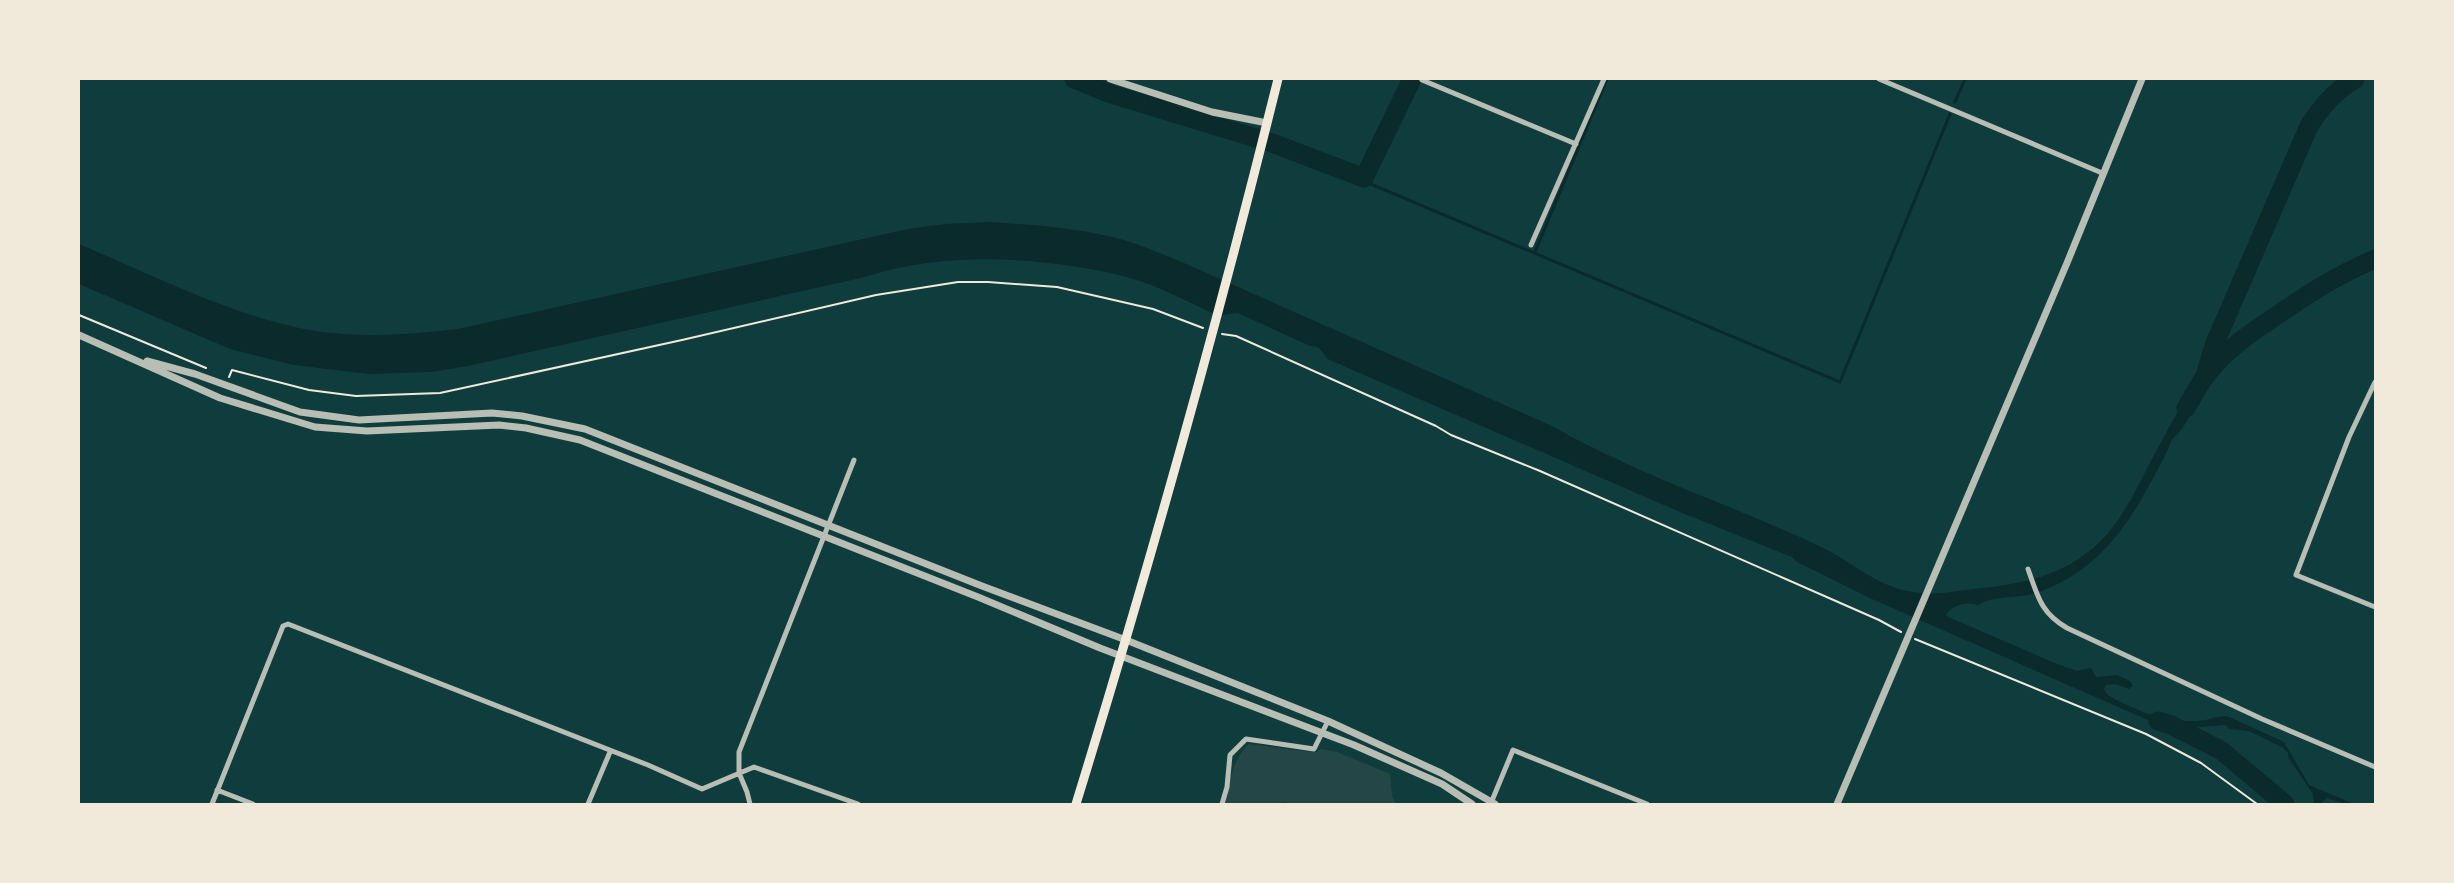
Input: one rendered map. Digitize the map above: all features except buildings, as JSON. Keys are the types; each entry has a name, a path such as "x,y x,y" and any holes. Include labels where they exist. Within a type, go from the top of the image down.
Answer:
{"main road":[{"path":"1076,804 1122,656 1213,330 1278,79"}],"street":[{"path":"1110,79 1212,112 1267,123"},
{"path":"1532,245 1604,79"},
{"path":"1879,79 2102,173"},
{"path":"1837,804 2067,263 2102,173 2142,79"},
{"path":"1422,80 1576,144"},
{"path":"79,335 220,398 315,428 368,431 499,425 526,428 580,440 1122,656 1322,732 1442,784 1472,804"},
{"path":"127,356 195,374 300,412 359,420 492,413 522,416 585,429 982,586 1126,640 1328,721 1441,773 1492,804 1513,750 1647,804"},
{"path":"2375,382 2349,437 2296,575 2375,607"},
{"path":"750,804 739,773 739,752 854,460"},
{"path":"2028,569 2039,601 2051,619 2262,719 2375,768"},
{"path":"212,804 283,626 288,624 610,752 648,765 702,789 754,767 858,804"},
{"path":"1222,804 1230,756 1246,739 1314,749 1328,721"},
{"path":"588,804 610,752"},
{"path":"217,790 253,804"}],"path":[{"path":"228,377 232,370 309,390 356,396 440,393 876,295 958,282 988,282 1057,287 1153,309 1236,336 1436,426 1451,435 1540,471 1879,620 1908,635 2146,734 2201,763 2257,804"},
{"path":"79,315 211,370"}],"shaded area":[{"path":"989,222 1076,230 1127,241 1152,250 1552,426 1616,459 1817,545 1887,585 1920,593 1952,592 2000,586 2033,579 2064,567 2079,559 2093,548 2112,528 2128,505 2203,366 2194,406 2190,415 2172,439 2130,518 2104,550 2073,576 2054,586 2033,594 1988,600 1978,606 1974,604 1960,605 1951,609 1946,616 2057,664 2077,671 2091,668 2096,677 2117,675 2130,681 2133,686 2129,689 2115,684 2106,685 2104,689 2111,697 2148,714 2186,721 2200,721 2227,716 2284,742 2309,785 2354,804 2345,804 2327,798 2320,804 2314,804 2313,794 2288,757 2288,753 2282,747 2249,731 2229,729 2226,725 2184,728 2173,731 1872,599 1797,562 1792,557 1680,512 1332,361 1326,358 1318,348 1238,313 1221,315 1210,312 1158,288 1113,273 1065,265 1015,260 965,260 915,265 468,366 431,372 369,374 294,365 230,349 79,284 79,244 214,302 270,321 338,334 418,333 458,329 908,229 945,224"},
{"path":"1249,744 1304,751 1317,752 1321,749 1337,752 1390,774 1392,796 1396,804 1295,804 1283,802 1276,804 1225,804 1235,764"}],"waterway":[{"path":"1074,79 1111,94 1272,143 1364,178 1412,79"},
{"path":"1535,252 1607,79"},
{"path":"1955,102 1965,79"},
{"path":"2206,372 2215,343 2309,126 2329,100 2355,79"},
{"path":"1364,178 1366,182 1840,382 1950,114"},
{"path":"2186,408 2201,382 2212,368 2238,343 2314,291 2337,277 2375,259"},
{"path":"2158,721 2171,725 2222,751 2285,804"}]}
